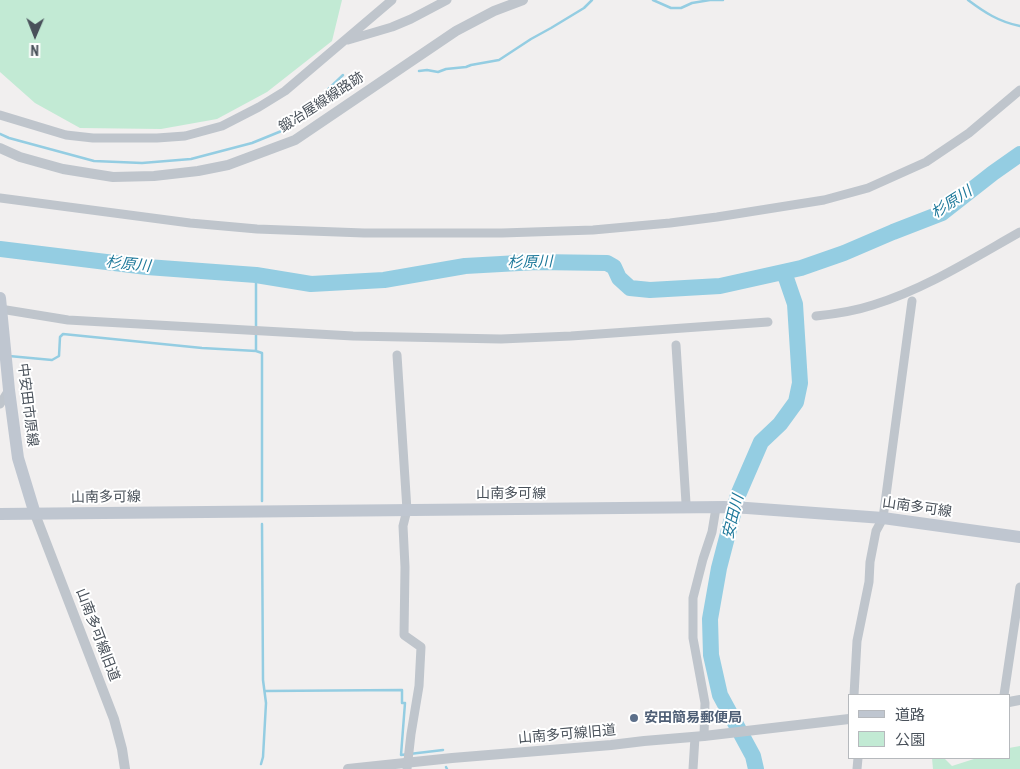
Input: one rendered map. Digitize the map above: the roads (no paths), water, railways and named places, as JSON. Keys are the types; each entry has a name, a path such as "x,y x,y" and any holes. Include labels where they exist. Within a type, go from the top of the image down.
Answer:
{"main road":[{"name":"中安田市原線","path":"0,305 8,390 18,458 35,514"},
{"name":"山南多可線","path":"0,514 720,507 883,518 1020,537"}],"street":[{"path":"0,115 66,135 93,138 184,136 222,126 285,91 392,0"},
{"path":"344,41 392,27 447,0"},
{"name":"鍛冶屋線線路跡","path":"0,148 20,157 63,169 113,177 154,176 198,171 228,165 295,140 456,30 494,11 523,0"},
{"path":"0,198 190,223 257,229 364,233 502,233 593,230 670,223 824,200 868,188 926,162 969,133 1020,90"},
{"path":"816,316 872,306 921,287 1020,232"},
{"path":"854,694 857,641 869,582 870,562 876,531 883,518 912,301"},
{"path":"0,305 78,321 353,336 501,339 768,322"},
{"path":"676,345 686,504 684,508"},
{"path":"397,355 407,510 403,526 405,567 404,635 421,647 419,686 407,766"},
{"path":"0,404 8,390"},
{"path":"693,769 705,703 693,638 693,598 702,559 720,507"},
{"name":"山南多可線旧道","path":"35,514 114,720 125,769"},
{"path":"1004,694 1020,587"},
{"name":"山南多可線旧道","path":"348,769 407,766 452,758 611,746 848,719"}],"waterway":[{"path":"419,71 438,72 499,60 584,8 592,0"},
{"path":"653,0 671,8 681,8 692,3 710,0 723,0"},
{"path":"968,0 992,16 1020,26"},
{"path":"0,134 94,161 142,163 191,159 252,143 284,130 343,75"},
{"name":"杉原川","path":"0,249 147,267 256,275 311,284 384,280 465,266 537,262 607,263 614,267 619,278 630,288 650,290 720,286 801,268 844,253 942,213 1020,154"},
{"name":"安田川","path":"756,769 753,756 720,695 711,655 710,619 719,568 738,495 761,442 780,424 796,402 800,383 795,304 784,272"},
{"path":"256,275 256,351 262,353 262,501"},
{"path":"9,356 52,360 59,356 60,337 63,334 202,348 256,351"},
{"path":"261,764 266,703 263,680 262,524"},
{"path":"265,691 402,690 402,703 405,703 401,755 443,750"}],"place":[{"name":"安田簡易郵便局","path":"634,718"}]}
